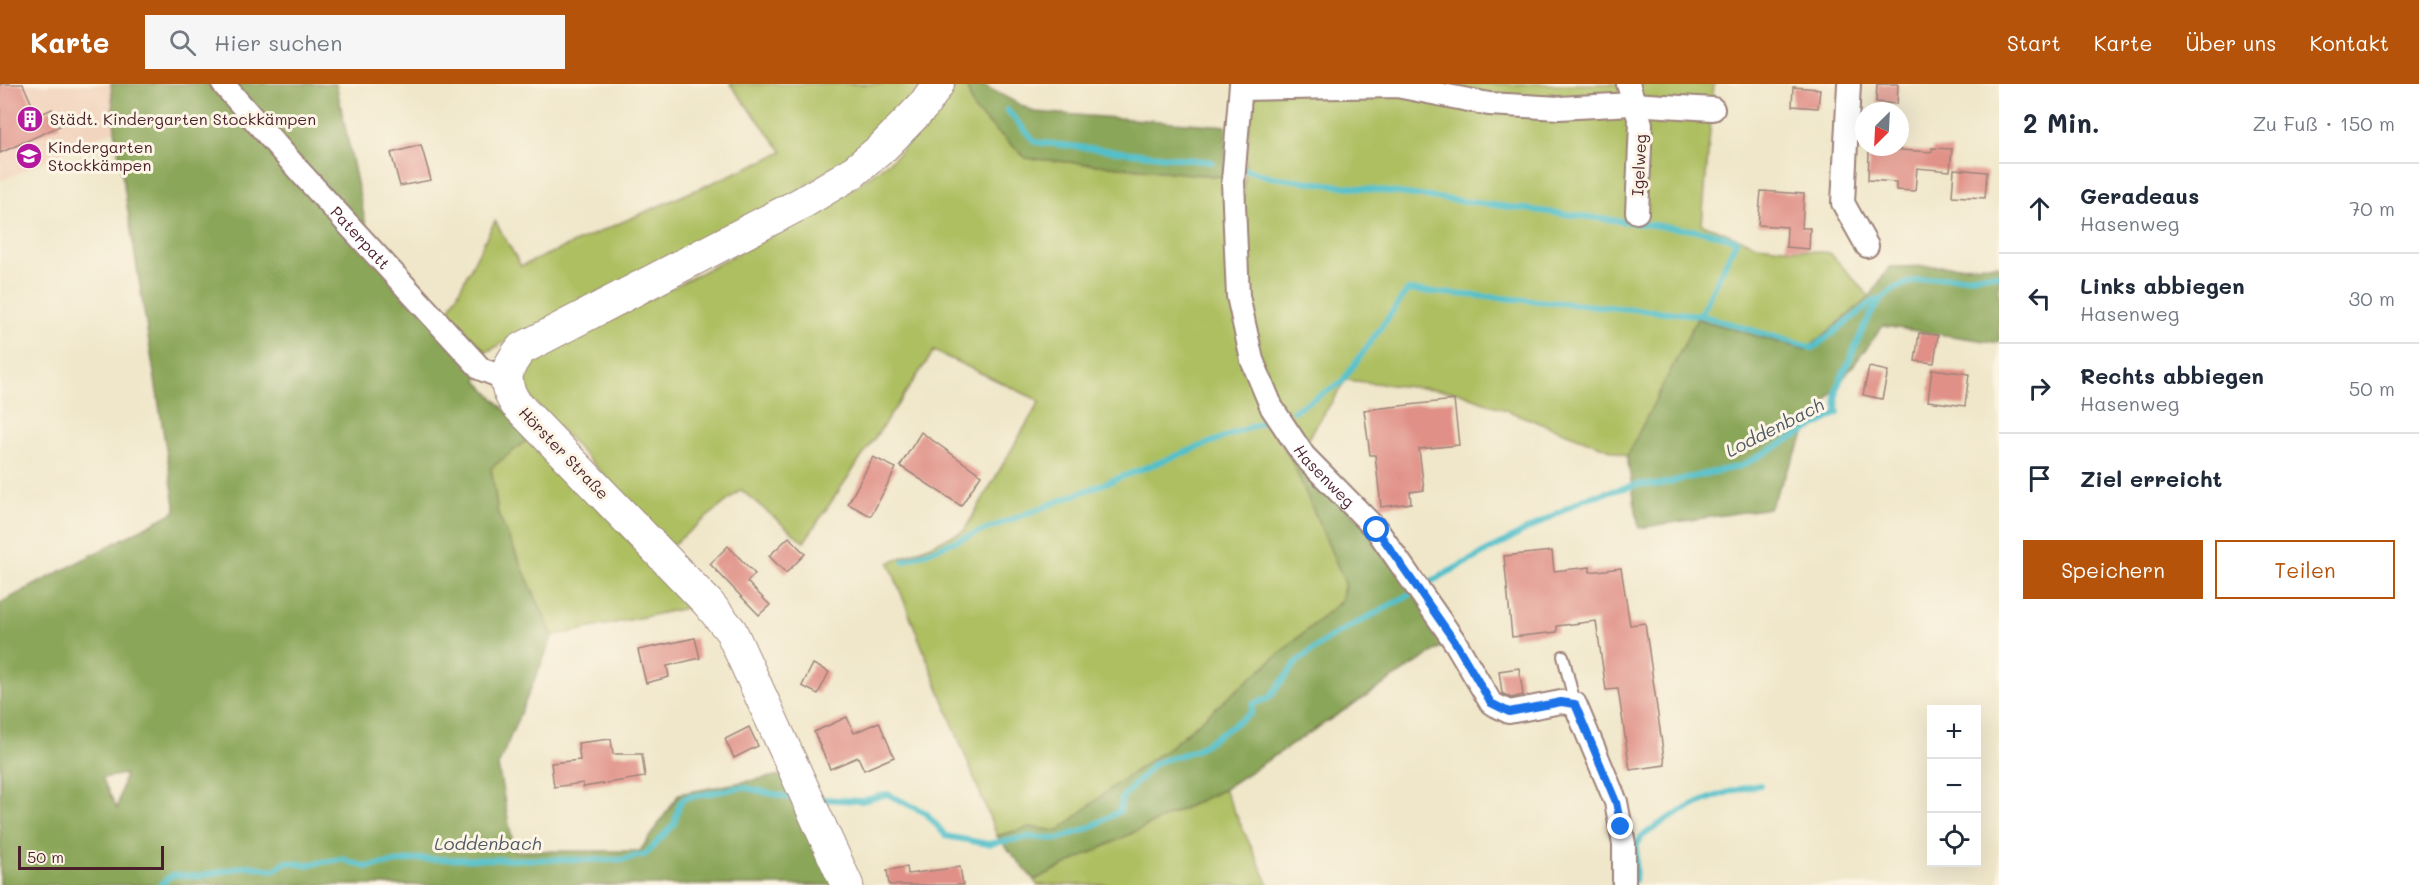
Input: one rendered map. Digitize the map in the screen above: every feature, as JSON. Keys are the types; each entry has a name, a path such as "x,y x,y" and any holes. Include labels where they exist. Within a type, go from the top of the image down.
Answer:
{"street":[{"name":"Paterpatt","path":"223,84 301,173 481,369 504,378"},
{"path":"504,378 508,366 521,349 802,203 852,173 915,113 939,84"},
{"path":"1849,84 1843,202 1867,246"},
{"path":"1241,86 1396,85 1490,104 1559,108 1630,94 1713,109"},
{"name":"Hasenweg","path":"1241,86 1233,182 1238,296 1252,360 1272,408 1304,456 1377,530 1455,642 1491,703 1509,712 1561,702 1575,704"},
{"name":"Igelweg","path":"1630,94 1641,124 1637,212"},
{"name":"Hörster Straße","path":"504,378 516,404 701,595 731,631 847,885"},
{"path":"1575,704 1616,802 1624,844 1624,885"}],"lane":[{"path":"1563,656 1575,704"}],"shaded area":[{"name":"Kindergarten Stockkämpen","path":"0,84 145,84 148,115 0,181"}],"green space":[{"path":"111,84 336,84 367,230 486,352 477,381 531,437 491,468 498,514 553,636 498,766 514,851 640,851 679,794 786,774 838,885 0,885 0,603 176,511 115,130","holes":["125,774 117,809 102,778"]},
{"path":"730,84 923,84 871,141 797,192 486,352 447,314 495,221 521,266 783,152"},
{"path":"957,84 966,84 974,110 1026,158 1224,177 1241,351 1264,418 1291,459 1345,583 1341,601 1170,747 1115,785 1058,831 1030,827 997,836 889,563 964,531 1040,401 934,351 804,542 741,490 671,546 522,389 525,369 534,360 809,216 858,185 895,157 933,116"},
{"path":"966,84 981,84 1034,112 1227,126 1224,177 1026,158 974,110"},
{"path":"1253,84 1714,84 1702,224 1757,245 1830,253 1870,297 1806,350 1697,319 1627,456 1458,392 1346,380 1303,446 1276,403 1261,365 1251,326 1243,246 1243,205"},
{"path":"1999,265 1999,343 1883,326 1812,420 1769,508 1639,528 1627,456 1697,319 1806,350 1870,297 1889,267"},
{"path":"531,437 691,607 553,636 498,514 491,468"},
{"path":"1291,459 1298,459 1372,533 1447,643 1224,789 1034,880 997,836 1030,827 1058,831 1115,785 1170,747 1341,601 1345,583"},
{"path":"1224,789 1269,885 1037,885 1034,880"}],"building":[{"name":"Städt. Kindergarten Stockkämpen","path":"0,84 23,84 37,116 52,109 60,126 0,153"},
{"path":"1877,84 1898,84 1897,102 1876,102"},
{"path":"1793,87 1820,89 1818,108 1792,106"},
{"path":"421,145 431,180 400,186 391,153"},
{"path":"1932,148 1952,149 1950,171 1917,168 1915,191 1896,190 1896,182 1868,180 1869,156 1909,156 1909,151 1932,152"},
{"path":"1954,169 1987,172 1985,198 1952,196"},
{"path":"1761,191 1804,194 1802,228 1810,228 1809,249 1786,247 1787,227 1758,225"},
{"path":"1919,333 1938,335 1934,363 1915,361"},
{"path":"1869,367 1888,371 1882,399 1863,395"},
{"path":"1932,369 1969,374 1965,406 1928,401"},
{"path":"1454,400 1459,445 1419,449 1424,490 1410,492 1411,503 1381,507 1375,455 1370,455 1364,410"},
{"path":"921,432 981,475 961,506 900,466"},
{"path":"873,457 896,468 871,516 848,504"},
{"path":"789,537 805,554 786,573 769,556"},
{"path":"728,546 755,574 747,582 770,605 759,615 710,564"},
{"path":"1552,551 1554,571 1590,567 1590,572 1621,568 1630,625 1645,623 1665,765 1630,770 1618,689 1606,690 1596,621 1557,626 1557,632 1512,637 1504,556"},
{"path":"695,638 700,658 667,666 669,677 646,683 638,650"},
{"path":"813,664 829,672 818,694 802,686"},
{"path":"1519,668 1523,695 1511,698 1502,693 1499,671"},
{"path":"847,717 854,733 879,722 894,757 864,770 858,757 830,769 814,732"},
{"path":"749,727 758,746 734,758 725,739"},
{"path":"611,739 613,754 642,754 645,777 583,787 583,783 554,787 551,763 580,760 578,743"},
{"path":"907,867 908,874 960,867 963,885 889,885 887,870"}],"waterway":[{"path":"1007,110 1035,142 1212,162"},
{"path":"1243,169 1271,177 1707,232 1737,240 1700,315"},
{"name":"Loddenbach","path":"1428,583 1586,498 1640,484 1656,485 1741,466 1838,413 1836,404 1838,384 1868,318 1888,294 1900,286 1915,281 1999,275"},
{"path":"1293,411 1341,383 1408,290 1700,315 1813,348 1874,301 1880,300"},
{"path":"904,561 1261,423"},
{"name":"Loddenbach","path":"818,799 862,801 887,794 926,813 946,836 988,844 1028,837 1058,839 1089,828 1120,811 1122,798 1155,763 1196,750 1251,713 1253,704 1269,698 1298,661 1329,638 1415,592"},
{"path":"1635,880 1637,844 1641,837 1669,818 1713,797 1760,785"},
{"name":"Loddenbach","path":"160,885 172,875 200,876 248,866 274,870 286,862 305,865 342,859 366,867 417,859 622,860 646,854 674,824 680,803 685,798 742,787 791,798"}],"place":[{"name":"Städt. Kindergarten Stockkämpen","path":"30,119"},
{"name":"Kindergarten Stockkämpen","path":"29,156"}],"route":[{"path":"1377,530 1455,642 1491,703 1509,712 1561,702 1575,704 1616,802 1621,827"}]}
